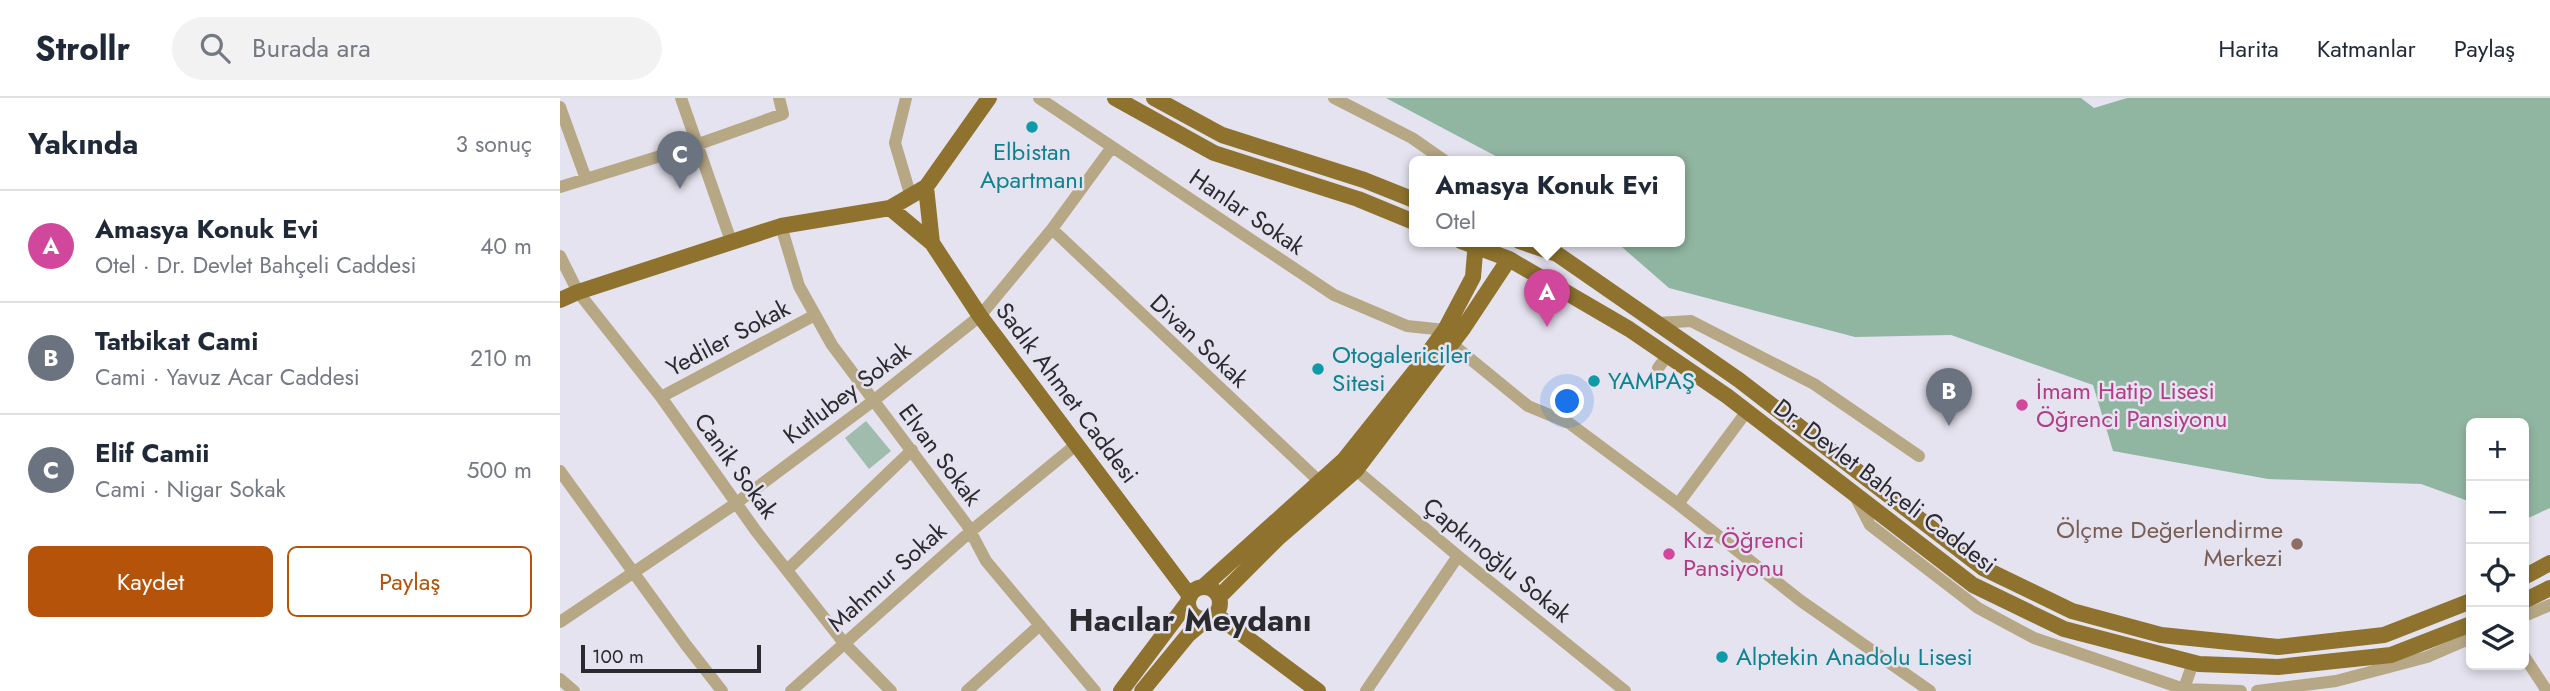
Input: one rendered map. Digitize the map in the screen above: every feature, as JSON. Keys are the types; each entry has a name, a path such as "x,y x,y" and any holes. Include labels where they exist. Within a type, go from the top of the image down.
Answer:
{"main road":[{"path":"560,300 781,226 890,208 926,187 989,98"},
{"path":"1115,98 1214,153 1357,199 1409,220"},
{"path":"1154,98 1222,135 1364,180 1409,198"},
{"name":"Sadık Ahmet Caddesi","path":"926,187 932,243"},
{"name":"Sadık Ahmet Caddesi","path":"890,208 932,243 980,316 1170,568 1196,593"},
{"path":"1448,337 1473,277 1471,247"},
{"name":"Dr. Devlet Bahçeli Caddesi","path":"1480,247 1509,260 1629,329 1668,355 1747,411 1973,585 2064,629 2193,663 2278,667 2391,655 2466,626"},
{"path":"1219,597 1350,465 1509,260 1510,247"},
{"path":"1537,247 1557,254 1739,380 1983,568 2071,611 2161,635 2278,646 2384,635 2466,603"},
{"path":"1121,691 1196,593 1319,481 1350,465"},
{"path":"2529,574 2550,563"},
{"path":"1142,691 1188,635 1212,616 1220,605 1219,597 1212,588 1196,593 1189,607 1195,616 1212,616 1318,691"},
{"path":"2529,598 2550,588"}],"street":[{"path":"681,98 731,241"},
{"path":"560,187 696,145 783,114 779,98"},
{"path":"906,98 895,143 911,197"},
{"name":"Hanlar Sokak","path":"1039,98 1334,295 1407,326 1448,337"},
{"path":"1334,98 1412,138 1438,156"},
{"path":"560,107 586,179"},
{"name":"Kutlubey Sokak","path":"560,622 633,571 690,536 873,401 980,316 1052,229 1112,147"},
{"name":"Elvan Sokak","path":"781,226 799,286 832,345 971,531 986,561 1095,691"},
{"name":"Divan Sokak","path":"1052,229 1319,481"},
{"name":"Canik Sokak","path":"560,257 578,292 661,397 735,503 844,643 891,691"},
{"name":"Yediler Sokak","path":"661,397 815,316"},
{"path":"1657,323 1691,321 1713,335 1814,384 1919,456"},
{"path":"1448,337 1528,406 1569,423 1678,503 1801,601 1930,691"},
{"path":"1658,368 1668,355"},
{"path":"1678,503 1747,411"},
{"name":"Mahmur Sokak","path":"791,691 971,531 1077,444"},
{"path":"787,570 912,450"},
{"name":"Çapkınoğlu Sokak","path":"1350,465 1625,691"},
{"path":"560,471 722,691"},
{"path":"1853,493 1870,524 1978,608 2034,638 2183,690 2241,691"},
{"path":"1366,691 1458,556"},
{"path":"2529,614 2550,606"},
{"path":"967,691 1040,625"},
{"path":"2266,691 2336,681 2427,657 2466,640"},
{"path":"2183,690 2193,663"},
{"path":"2529,664 2547,691"},
{"path":"560,679 574,691"}],"green space":[{"path":"1386,98 2081,98 2094,108 2127,98 2550,98 2550,508 2529,518 2529,418 2466,418 2466,500 2421,484 2268,479 2113,451 2093,385 1951,335 1855,337 1669,288 1622,247 1685,247 1685,156 1496,156"},
{"path":"866,421 891,451 869,469 845,438"}],"place":[{"name":"Elbistan Apartmanı","path":"1032,127"},
{"name":"Elif Camii","path":"680,189"},
{"name":"Amasya Konuk Evi","path":"1547,327"},
{"name":"Otogalericiler Sitesi","path":"1318,369"},
{"name":"YAMPAŞ","path":"1594,381"},
{"name":"İmam Hatip Lisesi Öğrenci Pansiyonu","path":"2022,405"},
{"name":"Tatbikat Cami","path":"1949,426"},
{"name":"Ölçme Değerlendirme Merkezi","path":"2297,544"},
{"name":"Kız Öğrenci Pansiyonu","path":"1669,554"},
{"name":"Alptekin Anadolu Lisesi","path":"1722,657"}],"district":[{"name":"Hacılar Meydanı","path":"1190,620"}]}
